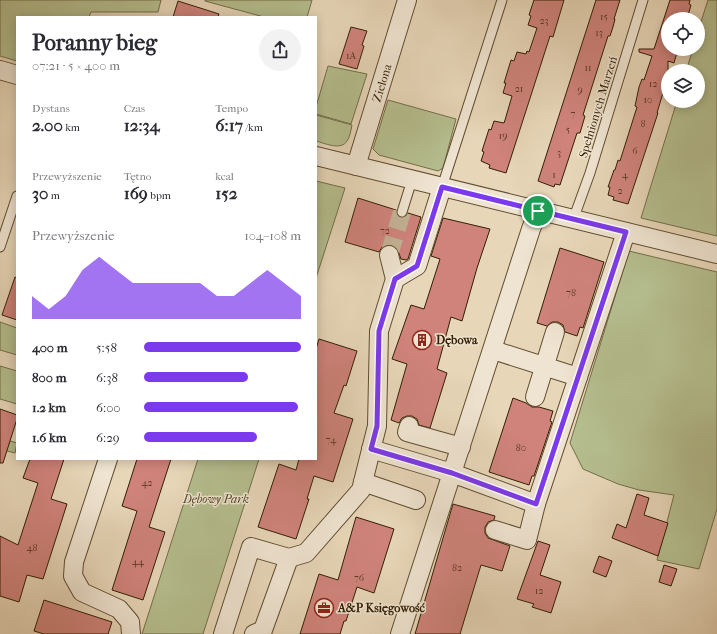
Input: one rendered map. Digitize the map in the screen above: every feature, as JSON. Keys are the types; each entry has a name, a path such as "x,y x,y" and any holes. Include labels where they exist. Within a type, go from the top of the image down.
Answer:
{"street":[{"name":"Zielona","path":"356,166 407,0"},
{"path":"0,70 16,75"},
{"path":"317,156 717,254"},
{"path":"395,279 417,266 442,187"},
{"path":"400,634 538,211"},
{"path":"495,530 527,540 536,504 626,232"},
{"path":"289,558 263,630 254,634 225,629 251,547 289,558 306,553 361,490 377,426 379,331 395,279 389,255"},
{"path":"535,397 555,332"},
{"path":"493,350 578,377"},
{"path":"409,426 407,432 461,447"},
{"path":"371,449 452,473 536,504"},
{"path":"108,460 74,562 73,576 82,592 119,609 130,622 131,634"},
{"path":"363,482 416,500"}],"lane":[{"path":"442,187 502,0"},
{"name":"Spełnionych Marzeń","path":"573,220 590,173 643,0"},
{"path":"402,212 412,180"},
{"path":"0,247 16,199"}],"green space":[{"path":"0,0 161,0 158,12 91,12 89,16 16,16 16,61 0,56"},
{"path":"312,0 307,16 260,16 205,1"},
{"path":"708,0 717,0 717,236 641,218 675,108 705,108 705,64 688,64 691,56 705,56 704,12"},
{"path":"328,66 367,74 351,124 317,114 317,104"},
{"path":"388,100 456,119 443,168 438,171 379,155 373,149"},
{"path":"317,115 352,125 347,141 341,146 332,146 317,141"},
{"path":"317,181 345,188 317,275"},
{"path":"629,251 717,272 717,509 699,569 657,560 674,495 639,490 618,484 583,469 570,443"},
{"path":"0,322 16,328 16,355 0,350"},
{"path":"0,366 16,371 16,404 0,399"},
{"path":"0,438 16,443 15,453 0,449"},
{"name":"Dębowy Park","path":"198,460 259,460 203,634 142,634"}],"building":[{"path":"534,0 564,0 553,37 550,36 506,173 489,168 490,165 481,161 484,152 482,151 489,129 491,130 494,121 504,123 505,120 512,96 503,93 506,83 504,83 511,60 514,61 517,52 526,54 527,51 529,52 537,28 528,25 531,16 529,15"},
{"path":"596,0 620,0 613,27 610,36 608,36 583,115 585,116 580,133 577,133 560,185 555,184 554,187 538,181"},
{"path":"670,0 690,0 689,4 691,5 689,12 666,12"},
{"path":"178,1 219,14 218,16 173,16"},
{"path":"351,27 367,31 362,45 364,46 357,69 339,64"},
{"path":"661,28 661,56 676,56 674,63 668,61 668,64 661,64 661,100 658,113 628,204 613,200 614,197 608,195 610,187 608,187 618,160 620,161 637,107 635,106 639,87 642,79 644,80 652,56 639,52 639,49 654,49"},
{"path":"358,198 396,210 397,216 401,218 406,217 408,213 421,217 408,259 401,259 397,248 392,245 382,247 379,252 345,242"},
{"name":"Dębowa","path":"443,218 490,229 462,321 451,317 437,369 447,373 430,428 419,425 417,419 412,416 402,418 399,423 391,420 407,364 392,359 411,305 424,309 440,259 431,256"},
{"path":"560,248 604,262 583,328 580,327 577,336 565,332 563,325 558,322 552,322 547,326 537,323"},
{"path":"15,277 16,320 2,315"},
{"path":"319,339 357,351 346,386 344,385 334,413 353,419 333,482 314,476 307,499 309,499 296,539 258,527 279,464 296,470 299,460 317,460 317,346"},
{"path":"513,398 532,407 539,407 553,411 550,421 552,422 534,476 532,476 529,485 489,472"},
{"path":"0,409 16,415 16,422 3,463 0,463"},
{"path":"30,460 64,460 51,499 67,504 43,579 27,575 19,602 0,596 0,536 18,545 38,483 23,478"},
{"path":"137,460 171,460 149,527 165,532 143,600 112,590 137,511 122,506"},
{"path":"637,494 649,498 644,515 668,523 658,556 612,538 617,524 626,528"},
{"path":"453,504 495,516 494,520 488,522 485,527 485,533 488,538 510,546 502,571 481,565 460,634 415,634"},
{"path":"356,517 394,529 374,593 357,587 346,621 344,621 340,634 300,634 319,574 338,580"},
{"path":"538,541 550,545 540,575 561,582 551,613 532,607 534,604 517,599"},
{"path":"599,556 612,561 606,577 593,572"},
{"path":"664,565 677,569 671,586 659,582"},
{"path":"44,600 112,622 108,634 44,634 34,631"}],"tunnel":[{"path":"389,255 402,212"}],"place":[{"name":"Dębowa","path":"422,340"},
{"name":"A&P Księgowość","path":"324,608"}],"route":[{"path":"442,187 538,211 626,232 536,504 452,473 371,449 377,426 379,331 395,279 417,266 442,187"}]}
